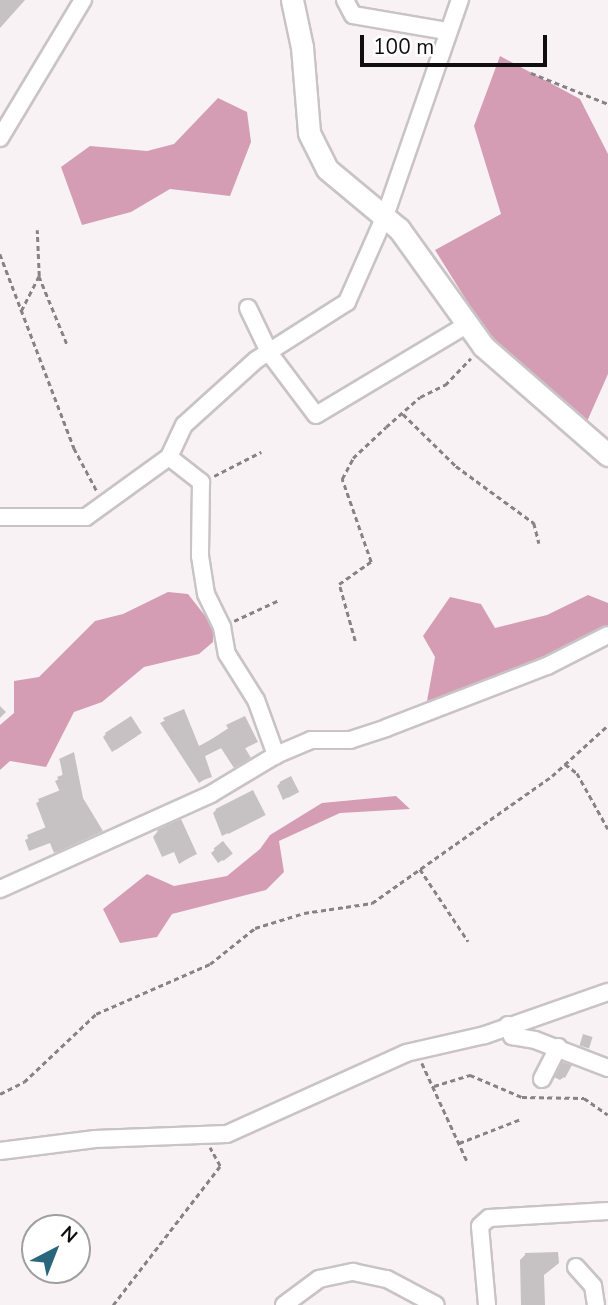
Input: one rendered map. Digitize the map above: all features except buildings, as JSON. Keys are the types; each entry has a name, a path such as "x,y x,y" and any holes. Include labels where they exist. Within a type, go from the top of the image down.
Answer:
{"main road":[{"path":"292,0 299,24 309,133 315,151 338,181 385,216 465,326 483,346 608,455"}],"street":[{"path":"0,138 83,0"},
{"path":"345,0 354,15 447,31"},
{"path":"0,517 86,517 169,457 184,425 256,360 270,354 347,302 385,216 447,31 460,0"},
{"path":"248,308 270,354 316,415 465,326"},
{"path":"169,457 201,482 200,556 206,594 222,627 227,654 256,700 276,755"},
{"path":"0,889 211,794 276,755 310,740 350,740 386,728 547,666 608,635"},
{"path":"0,1151 95,1139 207,1138 226,1134 415,1051 485,1035 607,989"},
{"path":"508,1025 512,1036 558,1047 608,1068"},
{"path":"542,1079 558,1047"},
{"path":"487,1305 480,1226 489,1219 608,1211"},
{"path":"576,1268 589,1281 596,1305"},
{"path":"284,1305 319,1279 354,1272 387,1279 436,1305"},
{"path":"589,1281 607,1277"}],"path":[{"path":"531,73 608,104"},
{"path":"37,230 39,276 67,344"},
{"path":"0,254 2,266 75,448 103,503"},
{"path":"21,311 39,276"},
{"path":"355,641 339,584 371,562 342,479 353,458 420,397 444,385 483,346"},
{"path":"402,414 456,466 534,523 539,543"},
{"path":"201,482 261,452"},
{"path":"222,627 279,600"},
{"path":"0,1094 24,1082 96,1014 210,964 255,928 304,913 372,903 565,764 608,725"},
{"path":"565,764 577,773 608,829"},
{"path":"420,869 468,941"},
{"path":"415,1051 434,1086 468,1163"},
{"path":"434,1086 470,1076 522,1097 584,1098 608,1115"},
{"path":"459,1143 521,1119"},
{"path":"113,1305 220,1166 207,1138"}],"shaded area":[{"path":"500,56 580,99 608,154 608,374 585,426 485,330 435,250 501,214 474,126"},
{"path":"218,98 247,112 251,142 230,196 170,189 131,212 82,225 61,167 90,146 147,151 174,144"},
{"path":"168,592 188,594 213,626 213,642 199,654 144,667 102,702 74,712 46,767 10,761 0,770 0,725 14,713 14,681 39,677 95,621 123,614"},
{"path":"588,595 608,603 608,626 532,664 427,701 435,657 423,636 450,597 481,604 495,628 547,615"},
{"path":"396,796 410,809 340,813 279,841 284,872 266,890 172,914 157,937 120,943 103,909 147,874 174,886 227,876 260,849 270,835 322,803"}]}
